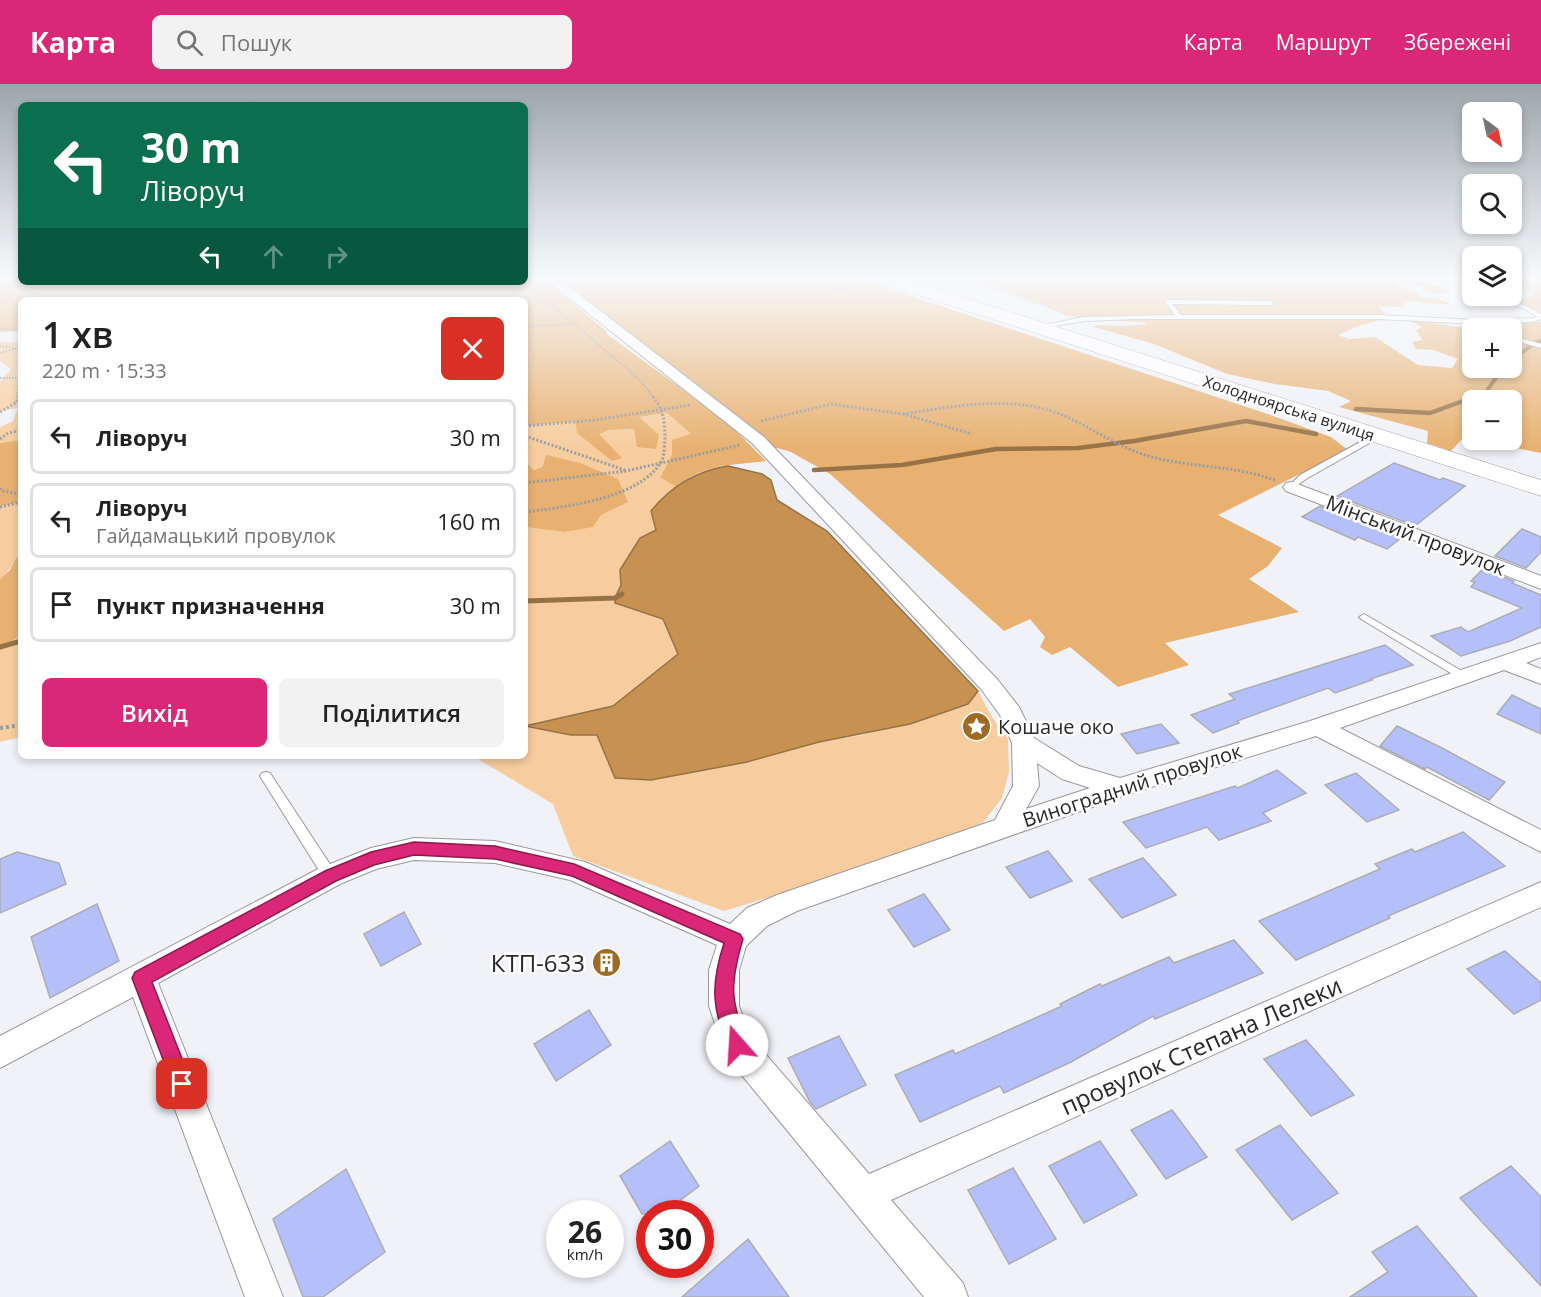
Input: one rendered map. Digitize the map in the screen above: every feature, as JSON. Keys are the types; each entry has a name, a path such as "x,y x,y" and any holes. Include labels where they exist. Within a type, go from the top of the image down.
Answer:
{"main road":[{"name":"Холодноярська вулиця","path":"1064,336 1541,488"}],"street":[{"path":"623,336 752,436 988,684 1011,713 1024,743 1026,786 1005,827"},
{"name":"Мінський провулок","path":"1292,487 1541,583"},
{"name":"Виноградний провулок","path":"734,939 757,916 787,903 1120,787 1318,727 1541,650"},
{"path":"1504,662 1541,677"},
{"path":"1318,727 1541,842"},
{"path":"1024,743 1071,773 1120,787"},
{"path":"0,1053 330,876 371,859 414,849 495,852 574,870 734,939 724,970 724,1006 737,1045 949,1297"},
{"name":"провулок Степана Лелеки","path":"862,1196 1541,894"},
{"path":"141,978 264,1297"}],"lane":[{"path":"1522,341 1541,346"},
{"path":"1292,487 1303,477 1376,436"},
{"path":"1364,617 1463,676"},
{"path":"266,776 330,876"}],"path":[{"path":"528,512 571,506 636,486 660,464 664,455 663,409 640,380 586,336"},
{"path":"0,346 18,348"},
{"path":"0,353 18,348"},
{"path":"0,378 18,378"},
{"path":"0,412 16,402 18,395"},
{"path":"528,426 595,420 708,402"},
{"path":"903,414 1002,403 1052,411 1149,456 1175,462 1224,466 1270,478 1292,487"},
{"path":"528,483 626,471 660,464 752,436 753,424 778,415 831,404 903,414 972,434"},
{"path":"0,439 8,433 18,431"},
{"path":"528,437 626,471"},
{"path":"0,489 18,494"},
{"path":"0,507 18,503"},
{"path":"0,728 18,725"}],"shaded area":[{"path":"528,336 609,336 726,421 766,461 707,470 686,480 678,488 660,477 672,455 672,440 691,434 667,413 639,417 659,435 656,449 637,447 634,429 609,430 599,434 622,458 612,461 577,433 575,421 528,426"},
{"path":"632,336 1031,336 1265,413 1331,437 1348,450 1218,515 1282,548 1268,566 1249,579 1299,612 1165,643 1189,665 1118,687 1070,647 1052,655 1040,647 1045,637 1030,619 1004,631 830,474 791,452 767,445 742,419"},
{"path":"1124,336 1340,336 1349,339 1375,337 1418,365 1452,368 1458,359 1434,350 1416,349 1412,342 1422,340 1419,336 1462,336 1462,378 1522,378 1522,336 1541,336 1541,453 1522,449 1522,390 1462,390 1462,439 1451,451 1427,443 1428,431 1339,407 1351,401 1328,391 1275,384 1227,374 1154,344"},
{"path":"0,342 18,342 18,408 0,411 0,382 11,369 0,361"},
{"path":"18,408 18,440 0,443 0,427 13,421"},
{"path":"667,413 691,434 672,455 660,476 678,488 663,496 657,530 620,570 621,585 615,598 616,603 663,619 678,654 613,706 528,727 528,527 564,532 543,460 542,467 534,470 528,464 528,426 576,421 598,434 609,430 634,429 639,417"},
{"path":"18,440 18,503 0,506 0,443"},
{"path":"546,455 580,463 618,479 628,502 601,515 593,527 564,532 528,527 528,464 534,470 542,467"},
{"path":"728,466 762,474 771,480 777,500 827,531 978,691 968,704 910,724 819,742 747,762 651,780 615,778 597,735 571,735 528,727 613,706 678,654 663,619 615,603 621,585 620,570 640,538 656,530 651,511 659,502 685,481 716,468"},
{"path":"18,503 18,553 8,571 0,579 0,506"},
{"path":"18,554 18,636 0,650 0,579 10,570"},
{"path":"18,636 18,738 0,742 0,650"},
{"path":"978,691 992,717 1008,739 1009,772 1002,798 981,825 865,868 724,911 573,856 553,804 478,759 528,759 528,727 571,735 597,734 615,778 747,762 819,742 862,735 968,705"}],"building":[{"path":"1394,463 1440,480 1443,478 1465,486 1415,526 1337,496"},
{"path":"1320,506 1401,538 1387,549 1358,537 1355,540 1302,517"},
{"path":"1522,529 1541,537 1541,552 1526,568 1495,556"},
{"path":"1483,569 1541,595 1541,627 1510,641 1461,656 1431,636 1461,627 1468,632 1522,608 1471,587 1475,582 1471,581"},
{"path":"1385,645 1413,665 1335,693 1328,688 1237,721 1239,723 1213,733 1191,715 1235,699 1229,694"},
{"path":"1512,695 1541,709 1541,734 1497,714"},
{"path":"1161,724 1179,743 1137,754 1121,734"},
{"path":"1397,726 1505,782 1489,800 1427,767 1425,769 1380,746"},
{"path":"1277,770 1306,793 1263,813 1271,821 1219,840 1207,827 1146,848 1123,822 1235,786 1238,788"},
{"path":"1356,773 1399,810 1367,822 1325,785"},
{"path":"1463,832 1505,866 1388,916 1390,918 1296,960 1259,921 1380,869 1375,864 1412,849 1415,852"},
{"path":"1048,851 1072,881 1030,898 1006,867"},
{"path":"17,852 59,863 66,884 0,913 0,859"},
{"path":"1143,858 1176,895 1122,918 1089,879"},
{"path":"924,894 950,930 914,947 888,910"},
{"path":"97,904 119,961 50,998 31,937"},
{"path":"404,912 421,944 381,966 364,934"},
{"path":"1234,940 1263,973 1155,1019 1153,1016 1071,1062 1004,1093 1000,1086 920,1122 895,1075 953,1050 955,1054 1062,1006 1060,1004 1100,984 1102,986 1169,957 1174,963"},
{"path":"1505,951 1541,983 1541,1000 1514,1014 1467,969"},
{"path":"589,1010 611,1045 556,1081 534,1044"},
{"path":"839,1036 866,1085 816,1109 810,1102 788,1058"},
{"path":"1306,1040 1354,1095 1311,1116 1264,1059"},
{"path":"1172,1110 1207,1157 1166,1179 1131,1130"},
{"path":"1280,1125 1338,1193 1292,1220 1236,1150"},
{"path":"670,1141 699,1186 680,1200 636,1200 636,1204 620,1176"},
{"path":"1100,1141 1137,1195 1084,1223 1049,1166"},
{"path":"1511,1166 1541,1197 1541,1286 1460,1198"},
{"path":"1013,1168 1056,1239 1009,1264 968,1190"},
{"path":"346,1169 385,1252 323,1297 303,1297 273,1219"},
{"path":"1417,1226 1477,1297 1350,1297 1388,1272 1372,1252"},
{"path":"748,1239 789,1297 682,1297 704,1278 714,1278 714,1269"}],"waterway":[{"path":"1535,343 1541,341"},
{"path":"1522,352 1532,345"},
{"path":"1487,390 1496,378"},
{"path":"1356,409 1430,413 1462,401"},
{"path":"814,470 902,465 996,449 1078,448 1134,441 1246,421 1316,434"},
{"path":"528,601 615,598 622,594"},
{"path":"0,647 18,642"}],"place":[{"name":"Кошаче око","path":"977,726"},
{"name":"КТП-633","path":"606,962"}],"route":[{"path":"182,1084 141,978 330,876 371,859 414,849 495,852 574,870 734,939 724,970 724,1006 737,1045"}]}
